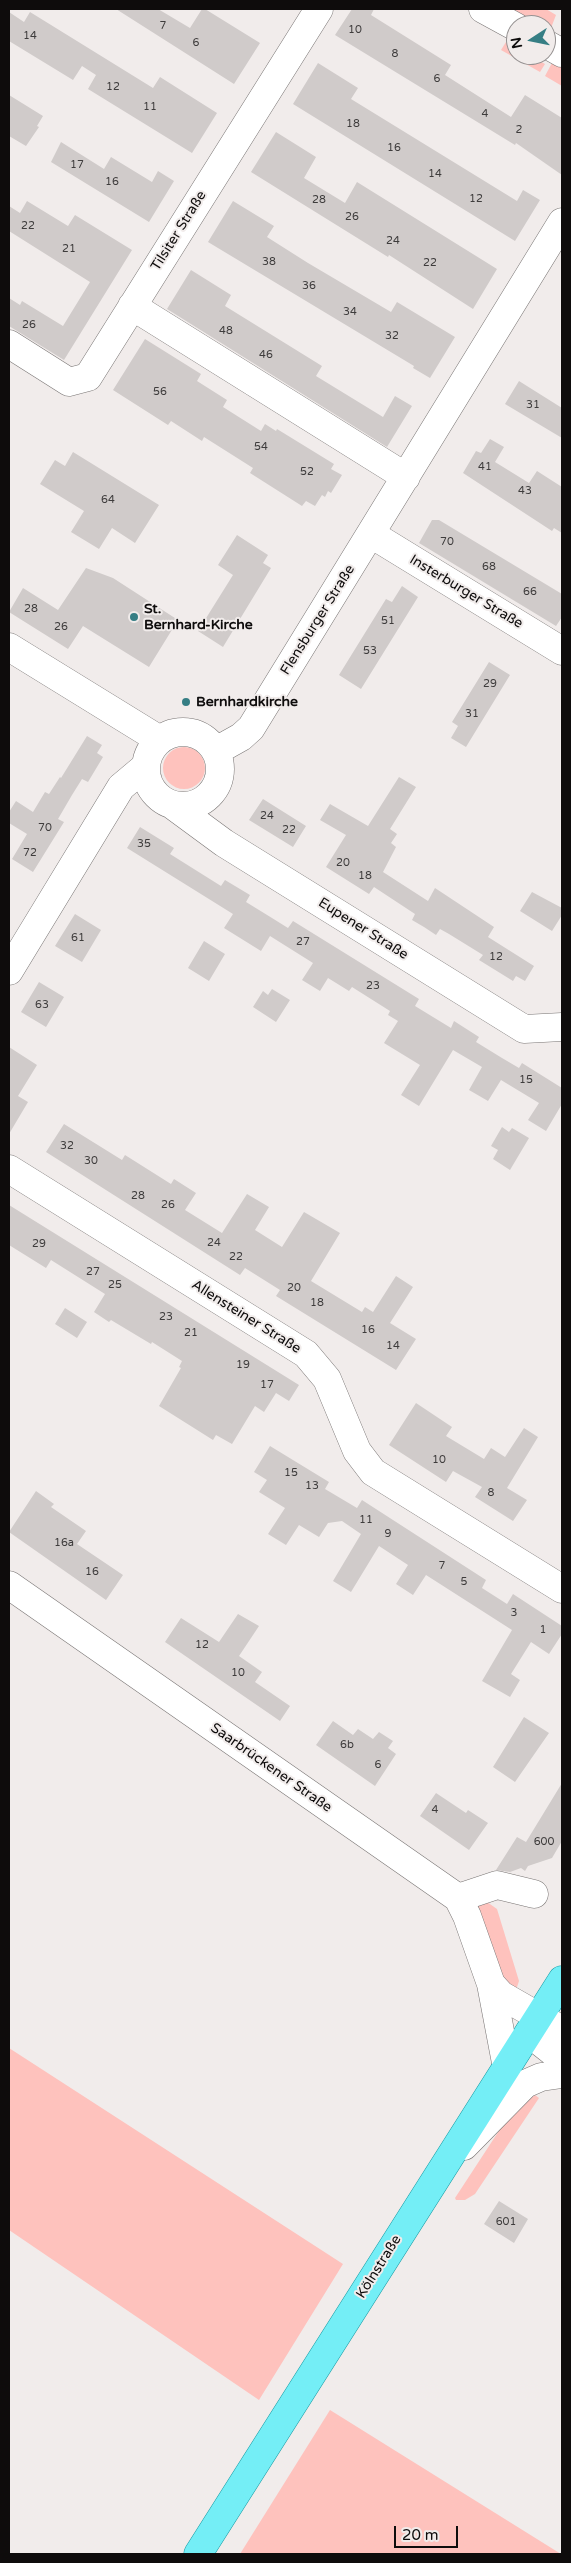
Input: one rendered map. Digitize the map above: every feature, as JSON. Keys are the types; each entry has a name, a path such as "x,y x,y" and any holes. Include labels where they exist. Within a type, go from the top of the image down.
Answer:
{"main road":[{"name":"Kölnstraße","path":"198,2554 562,1980"}],"street":[{"name":"Tilsiter Straße","path":"9,344 69,382 88,377 319,9"},
{"path":"483,9 506,22"},
{"name":"Flensburger Straße","path":"216,751 241,737 251,728 562,222"},
{"path":"132,306 406,477"},
{"name":"Insterburger Straße","path":"370,534 562,651"},
{"path":"9,647 160,740"},
{"path":"184,731 203,737 216,751 221,768 217,786 206,799 189,806 171,804 157,795 148,782 146,766 150,751 160,740 171,734 184,731"},
{"path":"9,971 121,787 146,766"},
{"name":"Eupener Straße","path":"171,804 224,843 524,1029 562,1027"},
{"name":"Allensteiner Straße","path":"9,1169 306,1354 327,1380 358,1451 373,1472 562,1589"},
{"name":"Saarbrückener Straße","path":"9,1585 458,1898 468,1916 491,1984 507,2068"},
{"path":"458,1898 497,1885 534,1894"},
{"path":"491,1984 500,1995 534,2024 562,2059"},
{"path":"534,2024 562,2030"},
{"path":"443,2166 525,2084 541,2077 562,2074"}],"shaded area":[{"path":"508,9 546,9 556,15 520,15"},
{"path":"506,42 506,53 501,50"},
{"path":"556,63 562,66 562,86 545,76 551,65 556,65"},
{"path":"528,65 544,65 540,72"},
{"path":"180,747 188,747 199,753 205,768 199,783 188,789 180,789 169,783 163,772 163,764 169,753"},
{"path":"477,1895 497,1909 519,1981 516,1990 502,1983 474,1909"},
{"path":"9,2048 343,2264 259,2400 9,2230"},
{"path":"535,2095 539,2098 475,2194 465,2200 456,2200 455,2198 506,2120 517,2108"},
{"path":"330,2410 561,2554 240,2554"}],"building":[{"path":"116,9 158,9 190,28 202,9 205,9 260,43 234,84"},
{"path":"352,9 374,9 371,15 451,65 445,75 511,117 525,95 562,118 562,175 516,143 515,145 335,35"},
{"path":"9,12 24,22 30,12 153,88 160,77 217,113 192,153 88,89 96,75 82,66 73,80 9,41"},
{"path":"318,63 358,88 351,99 517,201 523,190 540,200 515,241 293,104"},
{"path":"9,95 43,116 37,126 39,127 26,146 9,136"},
{"path":"276,132 316,157 304,178 345,203 357,182 497,269 473,309 389,255 388,257 251,172"},
{"path":"61,142 104,169 111,157 152,182 158,171 174,181 149,222 51,162"},
{"path":"27,201 68,226 75,215 132,250 64,360 9,326 9,298 20,305 22,301 63,326 90,282 9,231 9,206 20,213"},
{"path":"233,201 274,226 267,237 308,263 391,312 397,302 455,337 430,378 413,368 414,366 208,242"},
{"path":"191,270 231,295 225,306 322,366 316,376 383,417 395,396 412,406 387,447 167,309"},
{"path":"145,339 201,374 197,381 227,400 223,407 261,431 265,424 276,431 277,429 334,464 331,469 342,475 331,493 328,491 325,497 322,495 315,506 306,501 302,506 250,473 253,468 204,437 202,441 171,421 168,425 113,390"},
{"path":"519,381 562,408 562,438 505,404"},
{"path":"490,439 504,447 495,462 529,483 537,471 562,487 562,533 554,528 552,531 463,473 476,451 481,453"},
{"path":"73,452 159,505 135,543 112,528 99,549 71,532 84,511 40,484 55,460 65,466"},
{"path":"432,520 439,520 562,594 562,617 556,626 419,543"},
{"path":"237,535 268,555 263,563 271,568 223,647 198,631 233,575 218,565"},
{"path":"86,568 113,578 178,620 149,667 83,626 68,649 9,612 23,588 58,610"},
{"path":"402,586 418,597 361,689 339,675 386,599 392,602"},
{"path":"489,662 510,675 466,747 451,738 458,726 452,722"},
{"path":"87,736 102,745 97,753 103,757 88,782 82,779 72,795 58,819 64,822 33,872 12,859 27,834 9,823 9,812 16,801 33,812 45,792 49,794 61,778"},
{"path":"399,777 416,787 390,829 397,834 391,843 396,847 383,872 428,901 435,888 494,927 488,937 534,966 525,981 516,976 513,981 479,960 483,955 440,929 436,935 412,920 415,914 374,887 369,894 326,867 346,835 320,820 330,804 368,826"},
{"path":"263,799 306,826 293,847 249,820"},
{"path":"140,827 174,848 170,854 221,886 225,880 250,895 246,902 288,928 293,921 419,999 415,1006 451,1028 454,1021 479,1037 476,1042 519,1068 522,1063 562,1088 562,1104 546,1131 528,1120 539,1103 501,1080 488,1101 469,1090 482,1067 453,1050 419,1106 401,1095 420,1065 384,1043 398,1021 388,1015 390,1011 352,987 349,991 328,978 320,991 302,980 313,963 270,936 261,951 224,928 233,914 127,848"},
{"path":"532,892 562,908 562,915 552,931 520,911"},
{"path":"75,914 101,930 82,962 55,946"},
{"path":"204,941 225,954 209,981 188,968"},
{"path":"39,982 64,997 46,1027 21,1012"},
{"path":"272,989 290,1000 276,1022 253,1007 263,991 268,995"},
{"path":"9,1047 37,1065 18,1096 28,1102 9,1134"},
{"path":"64,1124 122,1160 125,1155 171,1184 174,1179 196,1193 185,1210 222,1233 247,1194 269,1207 255,1230 282,1247 304,1212 340,1233 311,1281 362,1312 365,1307 373,1312 396,1276 413,1287 390,1323 416,1339 396,1370 276,1296 280,1290 245,1268 240,1275 46,1152"},
{"path":"502,1127 509,1132 512,1128 529,1138 510,1170 493,1159 498,1150 491,1146"},
{"path":"9,1205 299,1385 289,1401 276,1393 264,1412 255,1406 232,1444 216,1435 213,1440 159,1406 181,1368 179,1367 182,1361 152,1342 151,1344 94,1312 105,1294 51,1260 46,1268 9,1245"},
{"path":"65,1308 87,1322 77,1338 55,1324"},
{"path":"416,1403 452,1427 446,1436 484,1459 491,1448 505,1457 524,1428 538,1437 507,1488 527,1500 513,1521 475,1497 482,1487 453,1471 446,1482 389,1445"},
{"path":"270,1446 329,1482 325,1489 357,1508 362,1500 486,1580 482,1588 507,1604 513,1594 562,1626 562,1634 549,1654 531,1642 511,1674 520,1680 510,1697 482,1681 512,1630 426,1575 413,1595 396,1584 408,1565 379,1546 351,1592 333,1581 361,1534 342,1521 328,1523 319,1537 299,1525 286,1545 268,1534 285,1508 259,1492 267,1480 254,1472"},
{"path":"36,1491 54,1504 51,1507 86,1531 77,1544 123,1575 106,1600 9,1532"},
{"path":"238,1614 259,1626 239,1656 262,1672 255,1682 290,1706 280,1721 165,1642 181,1618 219,1642"},
{"path":"524,1717 549,1733 515,1782 493,1767"},
{"path":"333,1721 353,1735 358,1729 373,1739 379,1732 393,1741 388,1748 396,1754 375,1786 316,1745"},
{"path":"562,1783 562,1841 552,1858 528,1866 525,1871 521,1868 510,1872 496,1870 517,1837 526,1842"},
{"path":"436,1793 466,1813 468,1810 488,1823 469,1850 420,1816"},
{"path":"499,2201 528,2219 514,2243 484,2224"}],"place":[{"name":"St. Bernhard-Kirche","path":"134,617"},
{"name":"Bernhardkirche","path":"186,702"}]}
